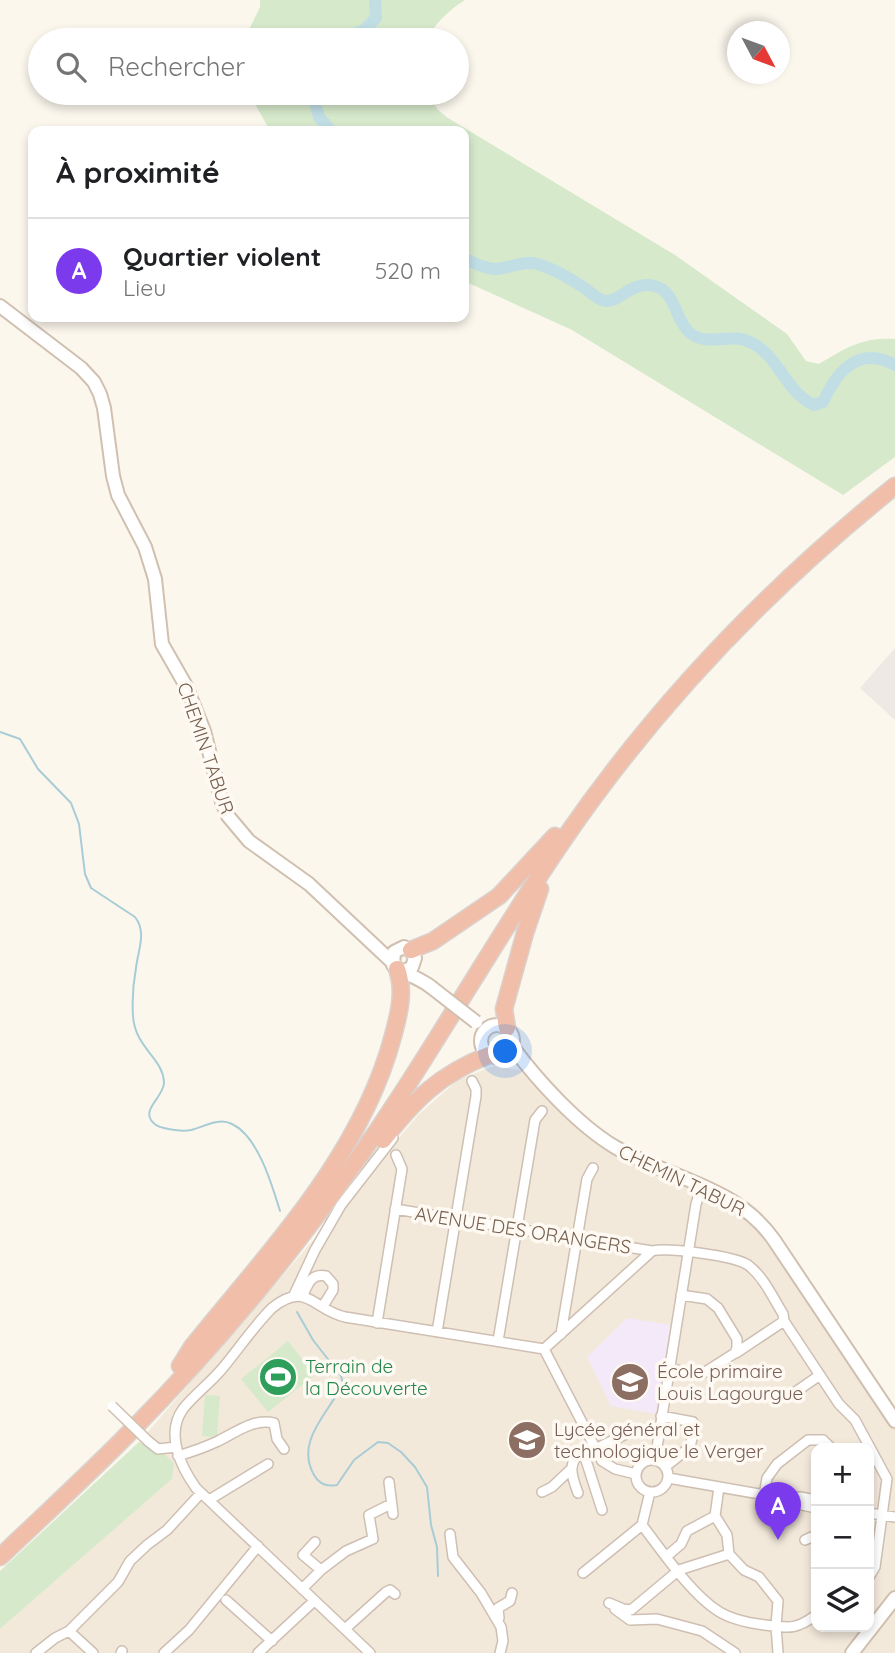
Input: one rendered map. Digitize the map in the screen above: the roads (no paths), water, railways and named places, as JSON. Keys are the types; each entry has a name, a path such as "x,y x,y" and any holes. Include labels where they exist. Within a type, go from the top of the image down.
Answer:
{"highway":[{"path":"0,1543 127,1423 180,1366 274,1255 341,1167 609,761 653,705 724,626 773,579 895,475"},
{"path":"409,953 433,941 499,896 559,838 652,723 730,635 834,536 895,486"},
{"path":"507,1028 504,1009 537,895 556,862 559,838"},
{"path":"0,1557 160,1401 227,1327 311,1224 418,1069 559,838"},
{"path":"180,1366 192,1346 325,1179 353,1137 380,1077 399,1014 401,981 398,967"},
{"path":"311,1224 342,1191 411,1106 443,1077 489,1055"}],"main road":[{"name":"CHEMIN TABUR","path":"0,306 81,368 94,382 100,394 118,495 145,547 155,579 162,644 186,686 204,731 228,816 249,841 309,884 398,967 427,983 482,1028"},
{"name":"CHEMIN TABUR","path":"366,937 409,953"},
{"path":"394,952 409,953 410,969 398,967 394,952"},
{"path":"409,953 416,970 427,983"},
{"path":"497,1024 507,1028 513,1037 510,1049 499,1057 489,1055 482,1047 482,1028 497,1024"},
{"name":"CHEMIN TABUR","path":"510,1049 559,1102 602,1139 630,1155 737,1202 767,1229 895,1421"},
{"path":"852,1653 895,1598"}],"street":[{"path":"298,1295 315,1250 341,1205 443,1077"},
{"path":"437,1332 476,1096 472,1081"},
{"path":"498,1341 535,1120 542,1111"},
{"path":"377,1323 402,1169 396,1155"},
{"path":"561,1334 586,1179 593,1168"},
{"path":"654,1461 696,1204 702,1186"},
{"name":"AVENUE DES ORANGERS","path":"395,1209 652,1251 658,1249 735,1260 748,1265 760,1277 783,1314 784,1321 839,1404 855,1420 891,1481"},
{"path":"544,1349 652,1251"},
{"path":"323,1306 333,1290 333,1284 326,1276 312,1278 298,1295 272,1307 221,1370 181,1411 176,1429 177,1452 187,1476 201,1493 370,1653"},
{"path":"298,1295 337,1315 544,1349"},
{"path":"681,1295 707,1300 718,1308 737,1339 734,1353"},
{"path":"669,1369 702,1374 784,1321"},
{"path":"544,1349 602,1461 610,1467 636,1474"},
{"path":"794,1393 820,1375"},
{"path":"112,1406 158,1449 177,1452 219,1441 239,1429 268,1422 274,1423 277,1439 284,1449"},
{"path":"661,1416 693,1422 695,1425 690,1447 665,1467"},
{"path":"542,1492 552,1487 571,1469 575,1456 626,1434"},
{"path":"764,1495 770,1470 808,1440 823,1440 826,1443"},
{"path":"583,1451 602,1510"},
{"path":"654,1461 665,1467 668,1478 660,1490 650,1492 638,1484 636,1474 641,1465 654,1461"},
{"path":"209,1500 268,1464"},
{"path":"571,1469 578,1493"},
{"path":"668,1478 788,1499 811,1499"},
{"path":"874,1569 891,1481"},
{"path":"302,1589 346,1551 373,1539 369,1515 392,1509 388,1482"},
{"path":"719,1487 715,1516 727,1535 729,1554 744,1570 759,1577 777,1599 779,1653"},
{"path":"583,1573 642,1525 650,1492"},
{"path":"36,1653 55,1637 69,1631 118,1582 130,1561 167,1530 201,1493"},
{"path":"788,1499 811,1507"},
{"path":"874,1514 895,1517"},
{"path":"667,1556 681,1544 687,1531 715,1516"},
{"path":"642,1525 705,1601 720,1612 736,1620 776,1626 797,1627 811,1618"},
{"path":"450,1534 453,1557 481,1593 498,1622 502,1636 500,1653"},
{"path":"805,1540 811,1537"},
{"path":"315,1542 303,1555 321,1570"},
{"path":"164,1653 189,1630 258,1546"},
{"path":"729,1554 678,1570 631,1610 609,1603 630,1620 657,1619 702,1631 735,1653"},
{"path":"345,1629 386,1592 392,1591 395,1594"},
{"path":"498,1622 499,1608 510,1601 512,1593"},
{"path":"226,1600 272,1641"},
{"path":"258,1653 314,1601"},
{"path":"69,1631 93,1653"}],"waterway":[{"path":"366,28 376,18 375,0"},
{"path":"316,105 319,117 327,126"},
{"path":"469,260 494,269 535,263 552,269 606,301 633,288 655,286 667,294 689,332 703,339 734,338 750,342 768,356 796,392 814,405 823,402 835,380 851,364 871,358 895,365"},
{"path":"0,732 20,739 38,769 71,803 79,824 85,874 91,888 135,917 139,923 141,941 133,986 133,1016 143,1045 159,1066 164,1082 150,1111 151,1120 158,1126 184,1131 222,1122 241,1130 263,1162 280,1211"},
{"path":"297,1312 313,1340 341,1376 343,1383 311,1438 308,1450 314,1475 324,1484 337,1485 354,1460 378,1442 388,1443 401,1452 415,1467 427,1487 431,1525 437,1547 438,1576"}],"place":[{"name":"Terrain de la Découverte","path":"278,1377"},
{"name":"École primaire Louis Lagourgue","path":"630,1382"},
{"name":"Lycée général et technologique le Verger","path":"527,1440"},
{"name":"Quartier violent","path":"778,1540"}]}
